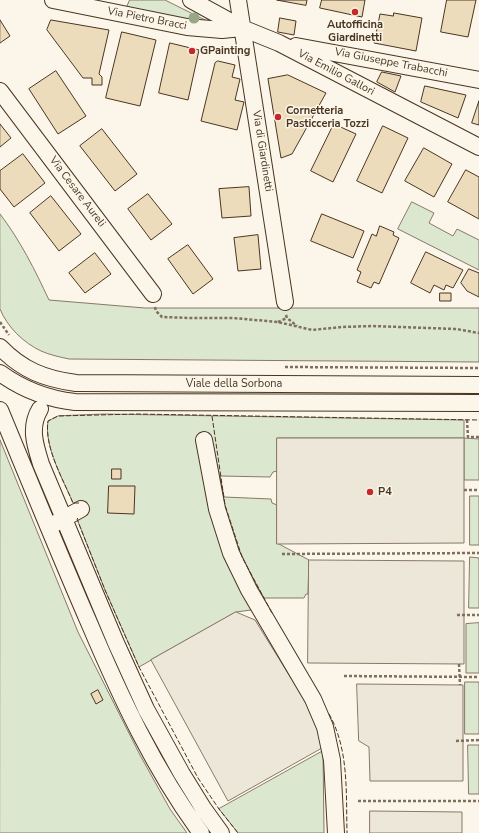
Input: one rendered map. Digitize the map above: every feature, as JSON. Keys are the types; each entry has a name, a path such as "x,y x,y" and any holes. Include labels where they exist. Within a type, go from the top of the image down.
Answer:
{"street":[{"name":"Via Pietro Bracci","path":"53,0 173,25 222,30 242,28"},
{"name":"Via Emilio Gallori","path":"191,0 242,28 279,43 479,147"},
{"name":"Via di Giardinetti","path":"238,0 285,302"},
{"name":"Via Giuseppe Trabacchi","path":"279,43 479,80"},
{"name":"Via Cesare Aureli","path":"0,91 153,294"},
{"name":"Viale della Sorbona","path":"5,341 14,361 36,373 65,382 89,384 479,385"},
{"name":"Viale della Sorbona","path":"0,373 33,392 75,402 479,403"},
{"path":"40,409 36,415 34,426 35,445 63,519 146,709 182,774 221,833"},
{"path":"0,410 48,527 119,692 162,774 201,833"},
{"path":"204,440 213,492 226,540 238,569 260,618 313,699 322,717 324,736 333,768 336,833"},
{"path":"48,527 81,509"}],"path":[{"path":"153,294 156,311 162,317 233,318 278,322 312,330 372,326 456,329 479,333"},
{"path":"278,322 287,318"},
{"path":"0,322 5,341"},
{"path":"283,368 479,368"},
{"path":"467,420 468,437 479,437"},
{"path":"464,490 479,490"},
{"path":"282,554 479,553"},
{"path":"458,615 479,615"},
{"path":"459,664 460,685"},
{"path":"344,676 479,676"},
{"path":"456,741 479,740"},
{"path":"358,801 479,801"}],"green space":[{"path":"130,0 165,0 211,23 126,9"},
{"path":"412,202 434,213 429,223 453,236 457,229 479,240 479,270 398,229"},
{"path":"0,214 27,256 49,300 145,308 479,308 479,362 69,359 51,355 35,348 22,339 7,322 0,309"},
{"path":"104,414 464,420 464,438 277,438 277,471 273,472 270,477 220,476 224,497 271,499 272,503 277,505 277,543 309,560 308,594 306,594 304,598 264,598 242,559 251,610 236,612 139,667 105,590 77,519 79,503 73,503 55,463 49,441 48,421 58,416"},
{"path":"464,438 479,439 479,480 464,480"},
{"path":"0,440 78,632 140,755 170,809 187,833 0,833"},
{"path":"470,496 479,496 479,545 470,545"},
{"path":"470,557 479,558 479,608 469,608"},
{"path":"479,623 479,673 466,673 466,624"},
{"path":"465,682 479,682 479,734 465,734"},
{"path":"468,745 479,745 479,794 469,794"},
{"path":"323,751 324,833 238,833 219,809"}],"shaded area":[{"name":"P4","path":"277,438 464,438 464,543 277,544"},
{"path":"309,560 464,561 464,664 308,663"},
{"path":"236,612 255,620 317,720 322,748 228,801 151,660"},
{"path":"357,684 463,685 463,781 370,781 369,747 359,741"},
{"path":"370,811 462,812 462,833 370,833"}],"building":[{"path":"277,0 307,0 306,5"},
{"path":"322,0 365,0 362,17 320,8"},
{"path":"447,0 476,0 468,37 441,32"},
{"path":"394,13 422,18 416,51 374,43 380,14 393,16"},
{"path":"280,18 296,21 294,35 278,32"},
{"path":"0,20 10,36 0,43"},
{"path":"51,20 109,30 99,74 102,77 102,85 92,85 92,78 83,78 47,30"},
{"path":"122,32 156,40 140,106 106,98"},
{"path":"170,43 199,50 188,100 159,93"},
{"path":"218,61 235,65 232,77 240,79 235,100 244,102 237,130 201,121 215,63"},
{"path":"56,71 86,116 58,134 29,89"},
{"path":"382,72 401,76 395,92 377,82"},
{"path":"288,75 326,93 292,154 281,158 268,79"},
{"path":"425,86 466,95 458,118 421,102"},
{"path":"479,101 479,125 472,123"},
{"path":"0,124 11,138 0,147"},
{"path":"334,124 356,134 333,182 311,171"},
{"path":"383,126 408,138 382,193 357,181"},
{"path":"102,129 137,174 115,191 80,146"},
{"path":"424,148 452,164 434,197 405,181"},
{"path":"23,154 45,183 14,207 0,189 0,171"},
{"path":"466,170 479,177 479,219 448,202"},
{"path":"249,187 251,216 222,218 219,189"},
{"path":"148,194 172,224 151,240 128,209"},
{"path":"51,196 81,234 59,251 30,213"},
{"path":"322,214 364,231 353,258 311,241"},
{"path":"380,226 394,232 393,235 399,238 379,284 374,282 371,288 357,282 361,272 357,270 372,234 376,236"},
{"path":"258,235 261,269 238,271 234,238"},
{"path":"188,245 213,279 193,294 168,259"},
{"path":"426,252 463,270 453,288 446,285 444,290 434,285 430,293 411,283"},
{"path":"95,253 111,274 85,293 69,273"},
{"path":"469,269 479,273 479,297 467,291 461,283"},
{"path":"440,293 451,293 451,301 440,301"},
{"path":"112,469 121,469 121,479 112,479"},
{"path":"109,486 135,486 134,514 108,513"},
{"path":"98,690 103,700 96,704 91,694"}],"fence":[{"path":"79,503 73,503 55,463 49,441 48,421 58,416 137,414 479,420"},
{"path":"212,416 225,505 242,557 272,613"},
{"path":"78,518 77,519 105,590 139,667 198,778 219,809 238,833"},
{"path":"329,714 340,742 343,756 346,787 347,833"}],"place":[{"name":"Autofficina Giardinetti","path":"355,12"},
{"name":"GPainting","path":"192,51"},
{"name":"Cornetteria Pasticceria Tozzi","path":"278,117"},
{"name":"P4","path":"370,492"}]}
